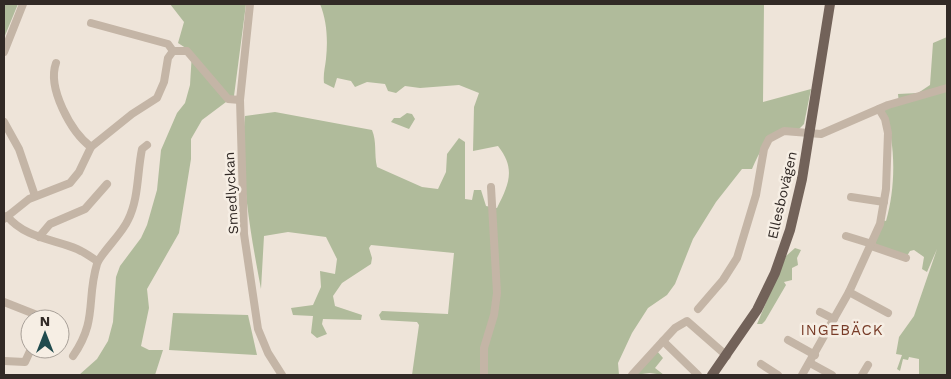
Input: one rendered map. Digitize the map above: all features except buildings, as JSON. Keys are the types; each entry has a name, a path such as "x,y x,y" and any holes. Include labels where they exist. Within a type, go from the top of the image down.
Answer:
{"main road":[{"name":"Ellesbovägen","path":"712,375 756,310 775,273 795,211 810,134 830,4"}],"street":[{"path":"4,52 23,4"},
{"name":"Smedlyckan","path":"250,4 240,100 244,234 256,322 268,354 282,375"},
{"path":"92,23 168,44 173,51"},
{"path":"173,51 187,51 228,99 240,100"},
{"path":"97,261 78,249 39,238 6,218 35,196 61,188 73,181 80,172 91,147 132,114 157,98 164,82 168,58 173,51"},
{"path":"56,63 53,75 56,90 73,130 91,147"},
{"path":"698,310 723,280 737,257 756,195 766,143 774,134 784,131 822,134 879,109 947,88"},
{"path":"802,375 849,292 880,224 884,202 888,133 885,119 879,109"},
{"path":"4,122 18,146 35,196"},
{"path":"73,356 85,336 91,316 97,261 116,240 134,207 142,149 147,145"},
{"path":"39,238 50,224 74,216 89,206 107,184"},
{"path":"484,375 484,348 494,315 497,293 491,187"},
{"path":"851,196 884,202"},
{"path":"846,236 906,258"},
{"path":"849,292 888,314"},
{"path":"4,302 22,309"},
{"path":"820,312 834,319"},
{"path":"632,375 675,328 687,321 726,356"},
{"path":"788,340 815,355"},
{"path":"663,341 698,375"},
{"path":"4,361 25,362 26,359"},
{"path":"810,363 832,375"},
{"path":"762,364 778,375"},
{"path":"862,375 868,364"}],"green space":[{"path":"4,4 18,4 4,38"},
{"path":"170,4 246,4 234,96 202,120 191,139 191,159 179,233 147,289 149,308 141,346 149,350 163,350 155,375 79,375 97,359 108,341 113,322 116,277 120,266 141,238 147,225 157,190 161,150 177,113 185,103 190,85 192,52 178,43 184,22"},
{"path":"320,4 764,4 763,102 811,89 804,124 799,129 789,129 774,135 764,146 752,169 742,169 716,202 693,239 675,284 667,295 648,308 632,333 618,363 619,375 412,375 419,325 417,322 381,320 379,315 382,311 448,314 454,253 371,245 369,248 372,258 371,264 342,283 333,296 335,306 362,315 361,320 323,319 322,324 327,334 317,338 311,333 313,316 293,315 291,308 313,305 321,287 320,271 335,274 337,259 326,237 288,232 264,236 261,289 247,203 244,158 245,116 275,112 372,130 377,167 422,187 438,189 446,172 447,154 459,138 465,142 465,199 472,200 474,190 481,190 486,206 497,208 505,191 509,169 504,154 498,146 473,151 474,107 479,93 459,85 420,88 405,86 396,93 388,91 385,84 367,82 355,87 351,81 337,78 334,88 324,83 327,38 326,24"},
{"path":"947,37 947,375 919,375 919,359 909,357 908,360 903,359 900,371 897,369 902,355 896,354 899,337 914,316 937,249 927,272 922,269 924,257 914,250 910,251 907,256 875,244 882,220 886,221 892,194 893,150 884,110 899,104 898,94 918,93 930,85 933,43"},
{"path":"407,113 412,114 415,119 409,129 391,122 394,118 400,118"},
{"path":"795,248 801,250 797,258 798,265 792,268 792,280 784,282 786,285 765,321 762,324 757,324 786,256"},
{"path":"173,313 248,315 257,355 169,350"},
{"path":"657,351 663,358 655,368 664,375 650,373 634,375"}],"district":[{"name":"INGEBÄCK","path":"842,330"}]}
